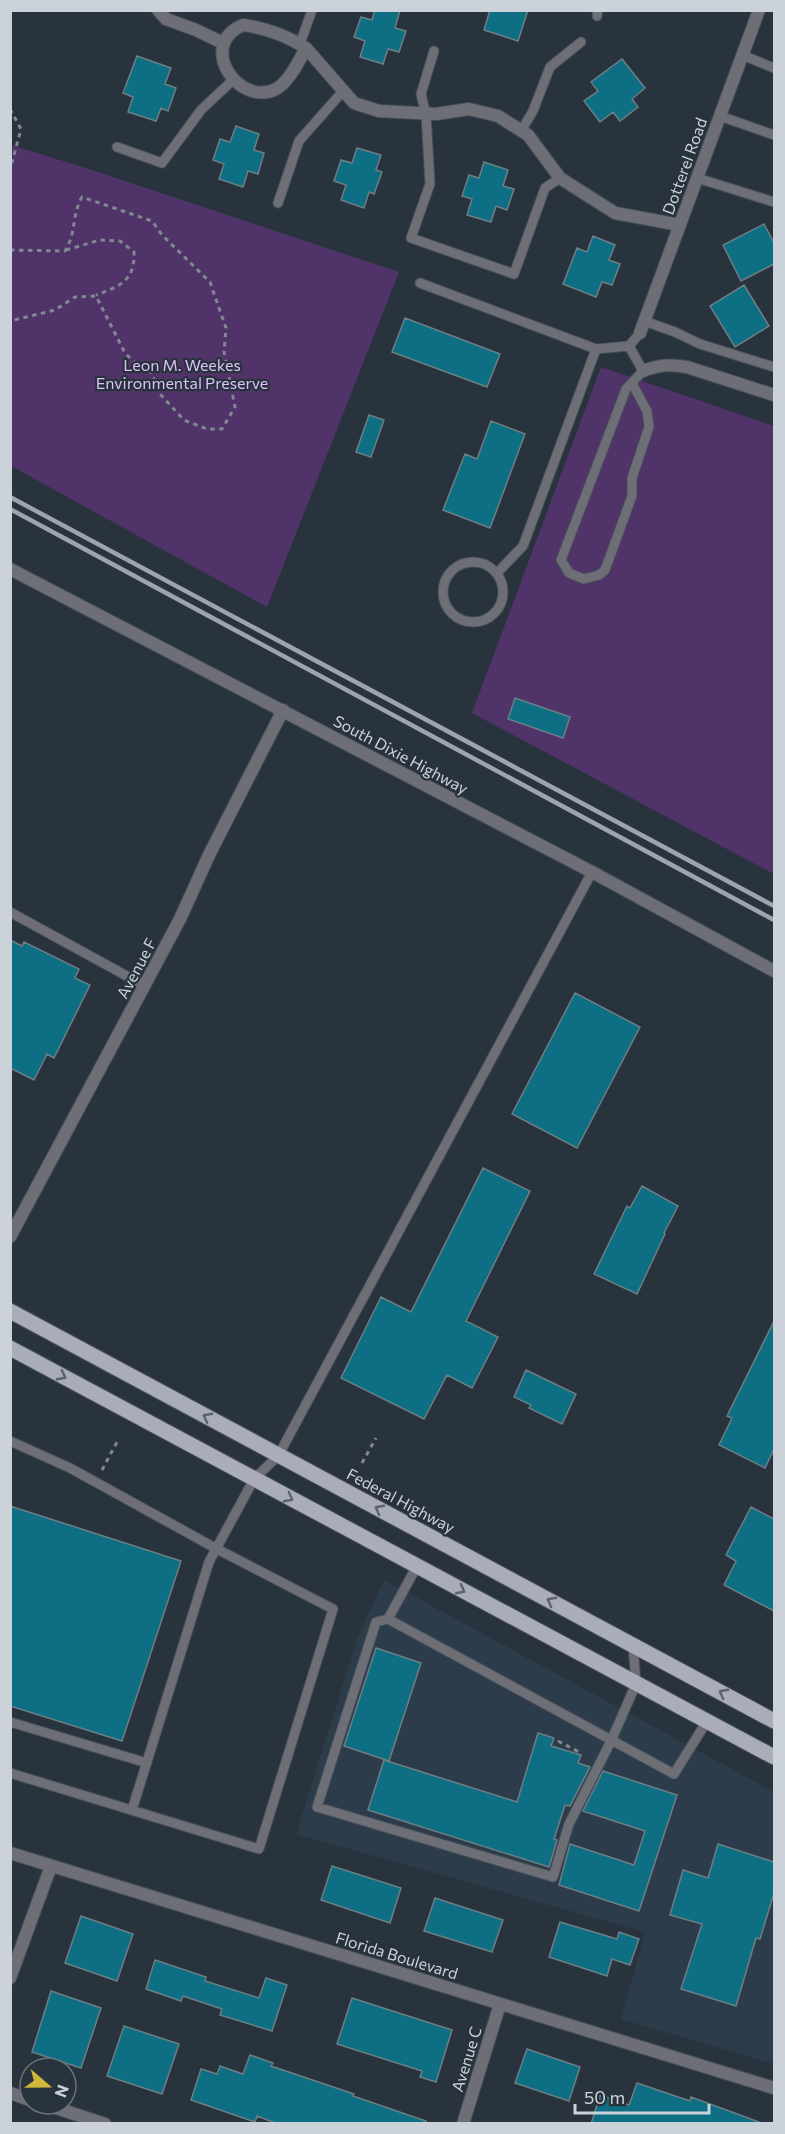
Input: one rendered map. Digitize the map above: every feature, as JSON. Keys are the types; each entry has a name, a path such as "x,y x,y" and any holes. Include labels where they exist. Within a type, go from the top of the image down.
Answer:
{"main road":[{"name":"Federal Highway","path":"10,1311 774,1720"},
{"path":"10,1348 774,1757"}],"street":[{"path":"159,10 166,19 223,43"},
{"name":"Dotterel Road","path":"642,327 759,10"},
{"path":"303,46 287,78 277,89 266,92 253,92 240,85 230,75 222,52 227,35 243,25 278,33 303,46 354,104 379,111 436,114 469,109 498,116 528,135 560,178 615,213 680,225"},
{"path":"643,371 672,364 774,395"},
{"name":"South Dixie Highway","path":"10,569 592,872 774,971"},
{"name":"Avenue F","path":"10,1237 180,919 209,855 283,710"},
{"name":"Florida Boulevard","path":"10,1853 774,2088"},
{"path":"10,1978 51,1866"},
{"name":"Avenue C","path":"464,2124 500,2004"},
{"path":"78,2115 105,2124"}],"lane":[{"path":"303,46 312,10"},
{"path":"521,131 533,111 550,67 581,42"},
{"path":"434,51 421,94 426,114 430,184 411,238 514,273 545,188 560,178"},
{"path":"742,56 774,68"},
{"path":"117,147 162,163 201,110 234,79"},
{"path":"278,203 299,141 344,91"},
{"path":"720,116 774,135"},
{"path":"697,178 774,202"},
{"path":"420,283 596,349 629,346"},
{"path":"629,346 642,327 675,332 700,344 774,367"},
{"path":"629,346 643,371 626,389 561,560 569,573 576,577 592,578 605,570 632,496 632,478 649,428 647,411 632,383"},
{"path":"497,573 524,546 596,349"},
{"path":"466,562 483,563 497,573 503,590 502,598 494,613 479,621 471,622 462,620 448,610 443,586 446,578 458,565 466,562"},
{"path":"132,1810 209,1562 254,1479 279,1455 592,872"},
{"path":"10,912 145,986"},
{"path":"10,1442 78,1473 333,1609 259,1849 10,1773"},
{"path":"388,1619 417,1566"},
{"path":"633,1645 636,1684 611,1741 569,1824 553,1877 317,1807 376,1622 388,1619 611,1741 674,1774 707,1722"},
{"path":"10,1722 147,1763"}],"path":[{"path":"10,109 21,129 10,170"},
{"path":"65,251 72,239 75,210 82,197 152,221 162,235 210,282 226,328 224,352 235,407 222,429 207,429 184,420 160,394 150,372 135,363 125,353 96,296"},
{"path":"10,250 65,251 100,240 110,240 120,241 134,252 134,265 126,281 114,289 96,296 75,297 55,310 10,321"},
{"path":"362,1463 376,1438"},
{"path":"102,1470 117,1442"},
{"path":"558,1741 579,1752"}],"shaded area":[{"path":"384,1580 774,1792 774,2064 621,2019 645,1932 296,1834 358,1636"}],"green space":[{"name":"Leon M. Weekes Environmental Preserve","path":"11,145 399,272 267,607 11,466"},
{"path":"601,367 774,426 774,874 472,713"}],"building":[{"path":"375,10 400,10 395,28 406,31 399,52 388,49 383,64 360,57 365,41 354,37 361,17 372,20"},
{"path":"490,10 528,10 518,41 484,30"},
{"path":"137,56 171,68 165,84 176,88 168,111 161,108 156,121 128,112 133,97 123,93"},
{"path":"622,59 645,88 632,99 638,107 620,121 613,112 600,122 584,101 598,91 591,82"},
{"path":"236,126 259,134 254,150 264,153 258,174 248,171 243,187 219,179 224,164 213,160 220,139 230,142"},
{"path":"357,148 381,155 376,170 382,172 374,194 369,192 364,208 341,200 346,185 334,181 341,160 352,163"},
{"path":"484,162 508,170 503,186 514,189 507,210 496,206 491,222 467,215 472,199 462,196 469,175 479,178"},
{"path":"764,224 774,243 774,264 741,281 723,245"},
{"path":"593,236 615,245 609,260 620,264 612,285 602,282 596,297 563,284 577,248 587,252"},
{"path":"744,285 769,326 735,347 710,306"},
{"path":"405,318 500,354 487,387 392,352"},
{"path":"369,415 384,420 371,457 356,452"},
{"path":"491,421 525,434 490,528 443,510 465,454 477,459"},
{"path":"515,698 570,717 563,738 508,719"},
{"path":"10,940 22,946 24,942 79,969 75,978 90,985 54,1058 47,1054 34,1080 10,1068"},
{"path":"575,993 640,1027 577,1148 512,1114"},
{"path":"483,1168 530,1191 466,1321 498,1337 472,1388 447,1375 424,1419 341,1378 381,1297 411,1312"},
{"path":"642,1186 678,1206 637,1294 594,1274 627,1206 630,1208"},
{"path":"774,1321 774,1449 765,1468 719,1445 732,1418 727,1416"},
{"path":"526,1370 576,1394 562,1424 529,1408 531,1405 514,1397"},
{"path":"10,1506 181,1561 122,1741 10,1706"},
{"path":"751,1507 774,1519 774,1611 724,1585 736,1561 726,1555"},
{"path":"376,1648 421,1663 389,1761 344,1746"},
{"path":"538,1733 554,1738 551,1746 581,1755 578,1763 590,1767 570,1806 565,1805 554,1839 557,1840 549,1867 368,1810 384,1760 517,1802"},
{"path":"603,1771 677,1795 639,1911 559,1885 570,1844 634,1865 645,1831 583,1811"},
{"path":"718,1844 774,1862 774,1893 760,1939 756,1938 736,2006 681,1989 702,1924 670,1915 683,1870 708,1878"},
{"path":"332,1866 401,1888 390,1923 321,1900"},
{"path":"435,1898 503,1920 492,1952 424,1931"},
{"path":"81,1916 133,1934 117,1981 65,1963"},
{"path":"560,1922 617,1939 619,1932 639,1939 630,1965 612,1959 607,1976 549,1957"},
{"path":"155,1960 206,1977 205,1981 259,1998 266,1978 287,1985 272,2031 220,2015 222,2009 183,1996 181,2001 146,1989"},
{"path":"51,1991 101,2008 81,2068 78,2067 78,2056 44,2056 32,2052"},
{"path":"352,1998 452,2030 436,2082 420,2077 422,2071 337,2044"},
{"path":"124,2026 179,2044 162,2094 107,2076"},
{"path":"527,2049 580,2067 569,2101 515,2083"},
{"path":"250,2055 273,2063 271,2066 426,2121 426,2124 278,2124 257,2116 255,2122 191,2100 201,2069 217,2074 220,2066 243,2074"},
{"path":"637,2083 690,2101 691,2097 759,2122 759,2124 591,2124 600,2095 629,2105"}],"railway":[{"path":"10,497 774,906"},
{"path":"10,509 774,920"}]}
